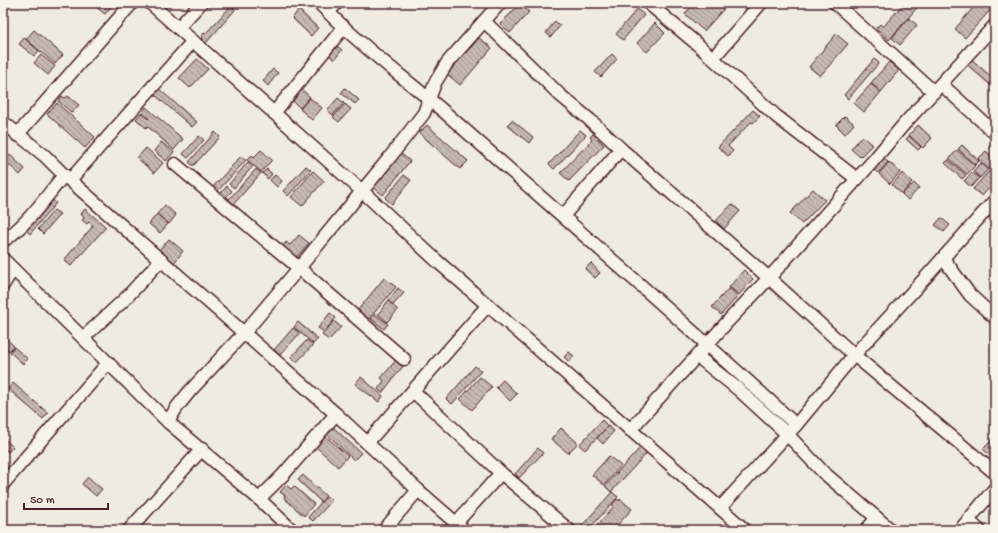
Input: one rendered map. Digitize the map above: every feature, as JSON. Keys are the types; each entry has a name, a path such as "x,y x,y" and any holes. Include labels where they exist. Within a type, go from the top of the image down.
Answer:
{"street":[{"path":"17,135 132,3"},
{"path":"150,3 362,191 488,306 745,530"},
{"path":"178,28 201,3"},
{"path":"319,3 343,28 430,99 708,344 796,424"},
{"path":"328,12 337,3"},
{"path":"168,422 177,407 190,391 244,333 390,157 424,113 435,83 443,68 500,3"},
{"path":"648,3 713,58 776,116 857,179"},
{"path":"713,58 761,3"},
{"path":"835,3 937,88 995,133"},
{"path":"484,21 560,95 621,149 769,278 854,355 995,473"},
{"path":"630,430 769,278 905,123 995,24"},
{"path":"274,113 343,28"},
{"path":"3,241 28,219 193,41"},
{"path":"3,122 17,135 45,156 460,526 501,473"},
{"path":"563,216 621,149"},
{"path":"175,164 299,268 404,359"},
{"path":"720,508 796,424 854,355 995,200"},
{"path":"3,258 168,422 202,449 259,499 289,529"},
{"path":"943,258 970,295 995,318"},
{"path":"84,337 125,299 161,260"},
{"path":"3,285 13,268"},
{"path":"367,443 488,306"},
{"path":"697,356 739,390 787,434 823,472 892,530"},
{"path":"3,484 108,363"},
{"path":"413,391 501,473 569,530"},
{"path":"259,499 283,475 336,414"},
{"path":"129,530 202,449"},
{"path":"960,530 995,488"},
{"path":"384,530 418,490"},
{"path":"866,530 877,518"},
{"path":"968,520 979,530"}],"building":[{"path":"91,3 112,3 113,4 105,14"},
{"path":"694,3 729,3 704,31 685,14"},
{"path":"904,3 921,3 889,40 876,28 880,24 883,27"},
{"path":"977,3 991,3 994,6 965,38 955,29"},
{"path":"520,4 529,12 510,33 500,24"},
{"path":"231,6 235,10 206,43 201,36 204,33 205,34"},
{"path":"637,9 644,15 623,40 616,34"},
{"path":"299,10 318,28 311,36 292,18"},
{"path":"909,18 917,25 900,45 892,38"},
{"path":"555,21 560,26 551,37 546,33"},
{"path":"655,23 665,33 647,52 637,43"},
{"path":"34,30 63,55 55,64 26,39"},
{"path":"836,34 848,44 820,76 809,67"},
{"path":"24,38 39,51 34,56 19,44"},
{"path":"479,38 492,48 460,85 447,74"},
{"path":"337,46 342,50 334,60 329,55"},
{"path":"612,54 617,59 601,77 595,72"},
{"path":"41,55 55,66 48,75 34,63"},
{"path":"970,58 995,80 995,89 965,63"},
{"path":"197,59 208,69 190,88 179,78"},
{"path":"874,59 879,63 848,99 844,95"},
{"path":"889,62 899,70 881,92 871,83"},
{"path":"273,69 278,73 268,86 263,81"},
{"path":"871,84 881,92 864,112 854,103"},
{"path":"345,88 359,100 355,104 341,93"},
{"path":"159,89 197,122 192,127 154,94"},
{"path":"301,89 310,97 300,108 292,100"},
{"path":"62,96 65,98 68,96 79,105 72,113 58,101"},
{"path":"310,98 322,108 312,120 300,109"},
{"path":"338,98 344,103 333,115 327,110"},
{"path":"57,103 95,137 85,148 47,114"},
{"path":"345,104 351,109 339,122 333,117"},
{"path":"146,107 183,139 174,150 147,126 146,128 136,119 141,113 148,119 149,118 142,112"},
{"path":"753,110 760,116 753,123 751,122 728,146 733,151 728,156 718,147"},
{"path":"845,116 854,124 845,134 836,125"},
{"path":"512,120 533,137 529,143 507,125"},
{"path":"427,125 468,161 460,169 419,133"},
{"path":"918,125 932,138 923,148 909,135"},
{"path":"580,130 586,135 554,169 549,164"},
{"path":"215,132 220,137 193,166 189,162"},
{"path":"593,134 604,145 569,181 560,173 592,140 590,137"},
{"path":"199,136 204,140 188,158 183,154"},
{"path":"862,136 872,145 860,157 851,149"},
{"path":"909,136 921,147 918,150 906,139"},
{"path":"993,140 995,142 995,152 989,146"},
{"path":"161,142 174,152 166,161 154,151"},
{"path":"962,145 979,161 975,165 958,149"},
{"path":"146,148 163,163 154,173 137,158"},
{"path":"261,150 272,160 261,172 247,160 252,155 254,157"},
{"path":"957,150 975,166 967,174 949,159"},
{"path":"986,151 995,160 995,175 978,159"},
{"path":"400,153 410,161 383,195 373,187"},
{"path":"10,155 25,169 20,175 5,161"},
{"path":"241,156 246,160 217,192 212,188"},
{"path":"881,156 888,162 878,173 872,168"},
{"path":"948,160 966,175 962,179 945,163"},
{"path":"248,162 253,166 234,188 229,184"},
{"path":"889,162 900,172 890,184 879,174"},
{"path":"981,163 988,169 980,178 973,171"},
{"path":"306,166 311,170 288,196 283,191"},
{"path":"256,169 261,173 232,206 225,200 227,197 229,199"},
{"path":"267,169 272,174 268,179 262,173"},
{"path":"313,171 324,181 302,206 291,197"},
{"path":"989,171 995,176 995,182 982,196 973,189"},
{"path":"972,172 979,178 971,187 964,181"},
{"path":"902,173 912,182 902,194 892,185"},
{"path":"275,175 282,181 277,187 270,180"},
{"path":"404,175 411,180 392,204 385,198"},
{"path":"914,183 919,188 908,200 902,194"},
{"path":"227,186 232,191 224,199 219,195"},
{"path":"813,189 825,200 802,224 790,213"},
{"path":"51,199 56,203 30,234 26,230"},
{"path":"732,204 740,211 724,229 716,221"},
{"path":"165,205 176,215 169,224 157,214"},
{"path":"85,209 106,227 71,266 64,260 93,226 89,222 87,224 82,220 84,218 81,214"},
{"path":"54,210 60,214 43,234 38,229"},
{"path":"157,214 168,224 160,233 149,224"},
{"path":"941,218 950,225 944,232 935,225"},
{"path":"299,235 309,243 295,259 282,247 286,242 290,245"},
{"path":"169,239 183,251 174,263 159,250"},
{"path":"591,263 600,273 595,278 585,269"},
{"path":"744,270 753,279 739,295 729,287"},
{"path":"384,278 396,287 369,319 358,310"},
{"path":"398,288 404,293 393,305 388,301"},
{"path":"729,288 738,296 721,315 712,307"},
{"path":"388,301 398,310 387,322 378,314"},
{"path":"330,313 336,318 324,332 318,328"},
{"path":"375,314 388,324 384,329 371,319"},
{"path":"334,321 341,327 329,340 322,335"},
{"path":"298,322 318,339 313,344 294,327"},
{"path":"293,328 300,333 280,355 274,350"},
{"path":"3,336 14,346 9,351 3,346"},
{"path":"307,340 313,345 297,362 291,357"},
{"path":"14,347 28,359 23,364 10,352"},
{"path":"569,352 574,356 569,362 564,357"},
{"path":"397,359 404,365 382,393 378,389 384,381 381,378"},
{"path":"475,366 481,371 452,404 446,399"},
{"path":"361,377 383,396 379,402 355,384"},
{"path":"480,377 492,387 472,410 460,399"},
{"path":"503,380 517,394 510,401 496,387"},
{"path":"13,383 48,413 43,419 8,389"},
{"path":"602,420 608,426 585,450 579,445"},
{"path":"331,425 361,453 354,460 325,432"},
{"path":"608,426 614,431 603,444 597,438"},
{"path":"561,428 578,443 568,453 551,439"},
{"path":"323,434 348,456 338,467 314,445"},
{"path":"3,437 13,447 8,452 3,448"},
{"path":"995,437 995,456 993,458 983,449"},
{"path":"538,448 543,453 519,478 515,474"},
{"path":"640,448 646,454 611,492 605,486"},
{"path":"609,456 621,466 604,485 592,475"},
{"path":"303,475 326,496 321,502 298,480"},
{"path":"88,477 102,489 96,496 82,484"},
{"path":"286,485 291,489 294,486 314,504 304,516 284,498 285,496 280,492"},
{"path":"612,492 618,497 588,530 578,530"},
{"path":"327,496 332,501 313,521 308,517"},
{"path":"617,499 619,501 620,499 632,509 613,530 593,530 614,506 612,505"}]}
